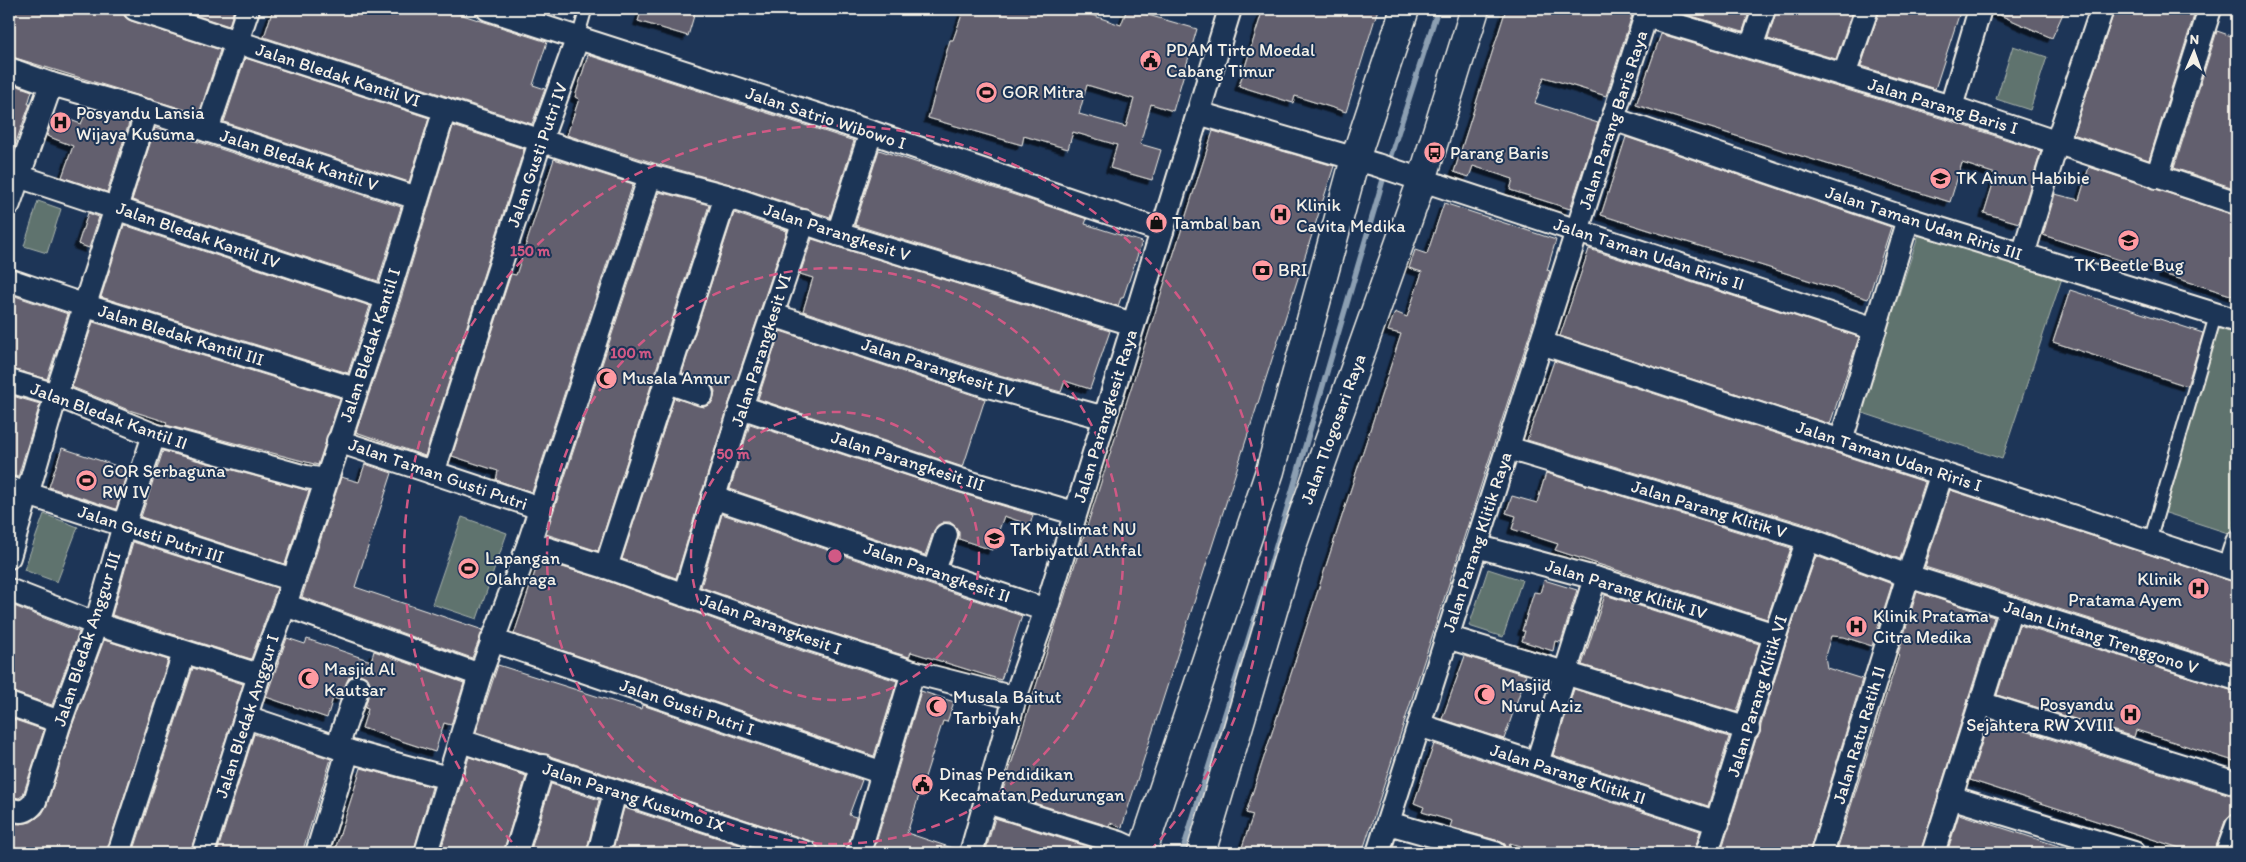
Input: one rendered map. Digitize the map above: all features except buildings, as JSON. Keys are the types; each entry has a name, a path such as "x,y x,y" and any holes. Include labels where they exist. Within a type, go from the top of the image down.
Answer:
{"street":[{"name":"Jalan Bledak Kantil VI","path":"135,9 445,110 541,139"},
{"path":"207,130 248,9"},
{"name":"Jalan Satrio Wibowo I","path":"488,9 871,132 1162,231"},
{"path":"987,802 1120,842 1142,853 1270,471 1366,162 1405,9"},
{"name":"Jalan Tlogosari Raya","path":"1201,853 1293,543 1475,9"},
{"path":"1751,48 1764,9"},
{"path":"1844,75 1867,9"},
{"path":"1951,107 1980,9"},
{"path":"2023,255 2057,142 2102,9"},
{"path":"2156,177 2210,9"},
{"name":"Jalan Parangkesit Raya","path":"971,853 1015,698 1046,610 1074,513 1198,114 1224,10"},
{"name":"Jalan Parang Baris I","path":"1647,13 1751,48 1951,107 2237,203"},
{"name":"Jalan Parang Baris Raya","path":"1577,231 1647,13"},
{"name":"Jalan Gusti Putri IV","path":"433,472 541,139 578,37"},
{"name":"Jalan Bledak Kantil V","path":"9,69 51,84 147,111 417,198"},
{"path":"9,204 14,174 51,84"},
{"name":"Jalan Bledak Kantil I","path":"293,580 386,298 445,110"},
{"path":"9,557 19,491 56,395 147,111"},
{"name":"Jalan Taman Udan Riris II","path":"1198,114 1417,178 1875,329"},
{"name":"Jalan Taman Udan Riris III","path":"1613,119 1908,219 2237,321"},
{"path":"838,234 871,132"},
{"name":"Jalan Parangkesit V","path":"541,139 650,176 726,196 838,234 1133,324"},
{"name":"Jalan Bledak Kantil IV","path":"14,174 115,206 386,298"},
{"path":"540,508 650,176"},
{"path":"606,567 726,196"},
{"path":"1841,440 1908,219"},
{"name":"Jalan Parangkesit VI","path":"685,593 713,497 804,221"},
{"name":"Jalan Parang Klitik Raya","path":"1378,853 1577,231"},
{"name":"Jalan Bledak Kantil III","path":"9,280 355,389"},
{"name":"Jalan Parangkesit IV","path":"773,315 988,386 1105,418"},
{"name":"Jalan Taman Udan Riris I","path":"1541,344 2233,568"},
{"name":"Jalan Bledak Kantil II","path":"9,381 56,395 154,435 306,477 326,480"},
{"path":"665,381 702,394"},
{"name":"Jalan Parangkesit III","path":"742,407 961,480 1074,513"},
{"name":"Jalan Bledak Anggur III","path":"17,809 35,802 60,722 96,624 124,525 154,435"},
{"name":"Jalan Taman Gusti Putri","path":"338,441 540,508 480,675 426,853"},
{"name":"Jalan Parang Klitik V","path":"1508,448 1808,539 1908,576"},
{"name":"Jalan Ratu Ratih II","path":"1822,853 1942,473"},
{"name":"Jalan Gusti Putri III","path":"19,491 293,580"},
{"name":"Jalan Parangkesit II","path":"713,497 1046,610"},
{"path":"934,571 946,535"},
{"name":"Jalan Parang Klitik VI","path":"1708,853 1748,729 1775,635 1808,539"},
{"path":"2233,568 2237,542"},
{"name":"Jalan Parangkesit I","path":"529,543 685,593 806,638 912,672 1015,698"},
{"name":"Jalan Parang Klitik IV","path":"1476,546 1596,578 1775,635"},
{"name":"Jalan Lintang Trenggono V","path":"1908,576 2237,680"},
{"path":"1536,763 1596,578"},
{"name":"Jalan Bledak Anggur I","path":"203,853 258,675 293,580"},
{"path":"9,590 96,624 258,675"},
{"path":"285,604 480,675"},
{"path":"1933,853 2011,608"},
{"path":"1447,638 1748,729"},
{"name":"Jalan Gusti Putri I","path":"492,640 883,773"},
{"path":"120,853 184,653"},
{"path":"859,853 912,672"},
{"path":"316,853 358,687"},
{"path":"1980,703 2237,783"},
{"path":"9,704 60,722"},
{"path":"246,717 343,749 448,778"},
{"name":"Jalan Parang Klitik II","path":"1419,725 1718,823"},
{"name":"Jalan Parang Kusumo IX","path":"461,741 807,853"},
{"path":"516,853 542,766"},
{"path":"599,853 615,792"},
{"path":"1950,797 2134,853"},
{"path":"1388,823 1495,853"},
{"path":"2227,853 2237,826"}],"lane":[{"path":"578,37 586,9"},
{"path":"2150,540 2216,314"}],"green space":[{"path":"2013,46 2047,57 2030,110 1996,99"},
{"path":"38,201 61,209 47,253 24,246"},
{"path":"1920,231 2062,278 2002,459 1860,412"},
{"path":"2218,325 2237,331 2237,515 2231,534 2157,510"},
{"path":"44,514 78,527 57,582 24,570"},
{"name":"Lapangan Olahraga","path":"462,517 507,533 477,619 432,604"},
{"path":"1488,569 1522,580 1503,637 1469,626"}],"waterway":[{"path":"1388,164 1438,9"},
{"path":"1182,853 1258,608 1385,173"}],"place":[{"name":"PDAM Tirto Moedal Cabang Timur","path":"1150,60"},
{"name":"GOR Mitra","path":"986,92"},
{"name":"Posyandu Lansia Wijaya Kusuma","path":"60,123"},
{"name":"Parang Baris","path":"1434,153"},
{"name":"TK Ainun Habibie","path":"1940,178"},
{"name":"Klinik Cavita Medika","path":"1280,215"},
{"name":"Tambal ban","path":"1156,223"},
{"name":"TK Beetle Bug","path":"2129,240"},
{"name":"BRI","path":"1262,270"},
{"name":"Musala Annur","path":"606,378"},
{"name":"GOR Serbaguna RW IV","path":"86,481"},
{"name":"TK Muslimat NU Tarbiyatul Athfal","path":"994,539"},
{"name":"Lapangan Olahraga","path":"469,568"},
{"name":"Klinik Pratama Ayem","path":"2198,589"},
{"name":"Klinik Pratama Citra Medika","path":"1857,626"},
{"name":"Masjid Al Kautsar","path":"308,679"},
{"name":"Masjid Nurul Aziz","path":"1485,695"},
{"name":"Musala Baitut Tarbiyah","path":"937,707"},
{"name":"Posyandu Sejahtera RW XVIII","path":"2130,714"},
{"name":"Dinas Pendidikan Kecamatan Pedurungan","path":"923,784"}]}
